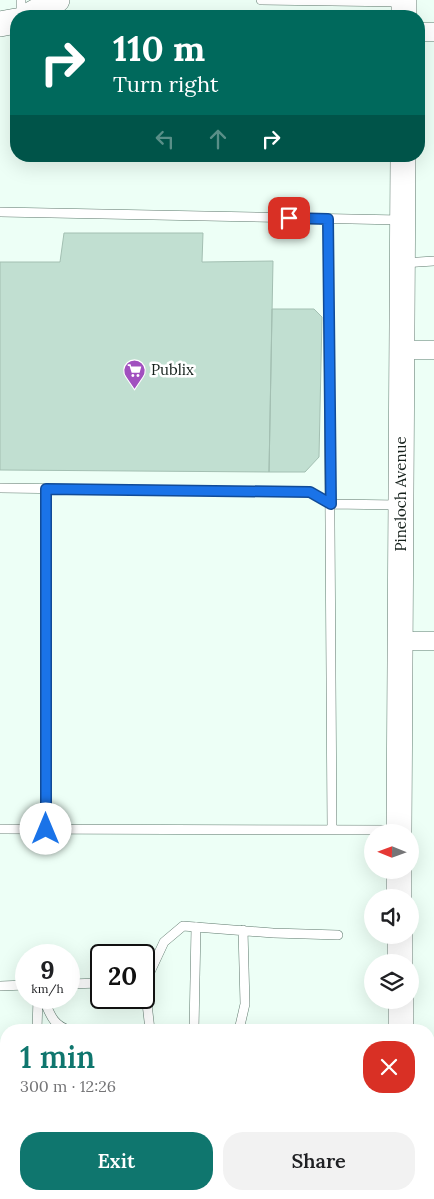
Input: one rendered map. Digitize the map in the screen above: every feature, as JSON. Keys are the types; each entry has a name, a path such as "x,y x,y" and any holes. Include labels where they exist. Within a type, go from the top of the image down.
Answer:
{"street":[{"path":"39,10 57,0"},
{"name":"Pineloch Avenue","path":"400,824 403,162"},
{"path":"402,350 434,350"},
{"path":"400,641 434,641"},
{"path":"401,1009 402,1024"}],"lane":[{"path":"261,0 380,1 404,6"},
{"path":"0,212 403,220"},
{"path":"328,219 332,830"},
{"path":"402,263 434,261"},
{"path":"0,488 310,492 331,504 401,505"},
{"path":"46,489 46,829"},
{"path":"0,829 364,830"},
{"path":"155,961 164,942 183,926 338,936"},
{"path":"194,1024 196,927"},
{"path":"240,1024 245,1004 242,930"},
{"path":"0,986 15,985"},
{"path":"37,1024 38,1009"},
{"path":"48,1009 57,1024"},
{"path":"148,1009 149,1024"}],"building":[{"name":"Publix","path":"64,233 203,233 202,262 273,261 269,472 0,470 0,262 60,262"},
{"path":"272,309 314,309 322,317 319,457 305,472 269,472"}],"place":[{"name":"Publix","path":"135,389"}],"route":[{"path":"46,829 46,489 310,492 331,504 328,219 289,218"}]}
